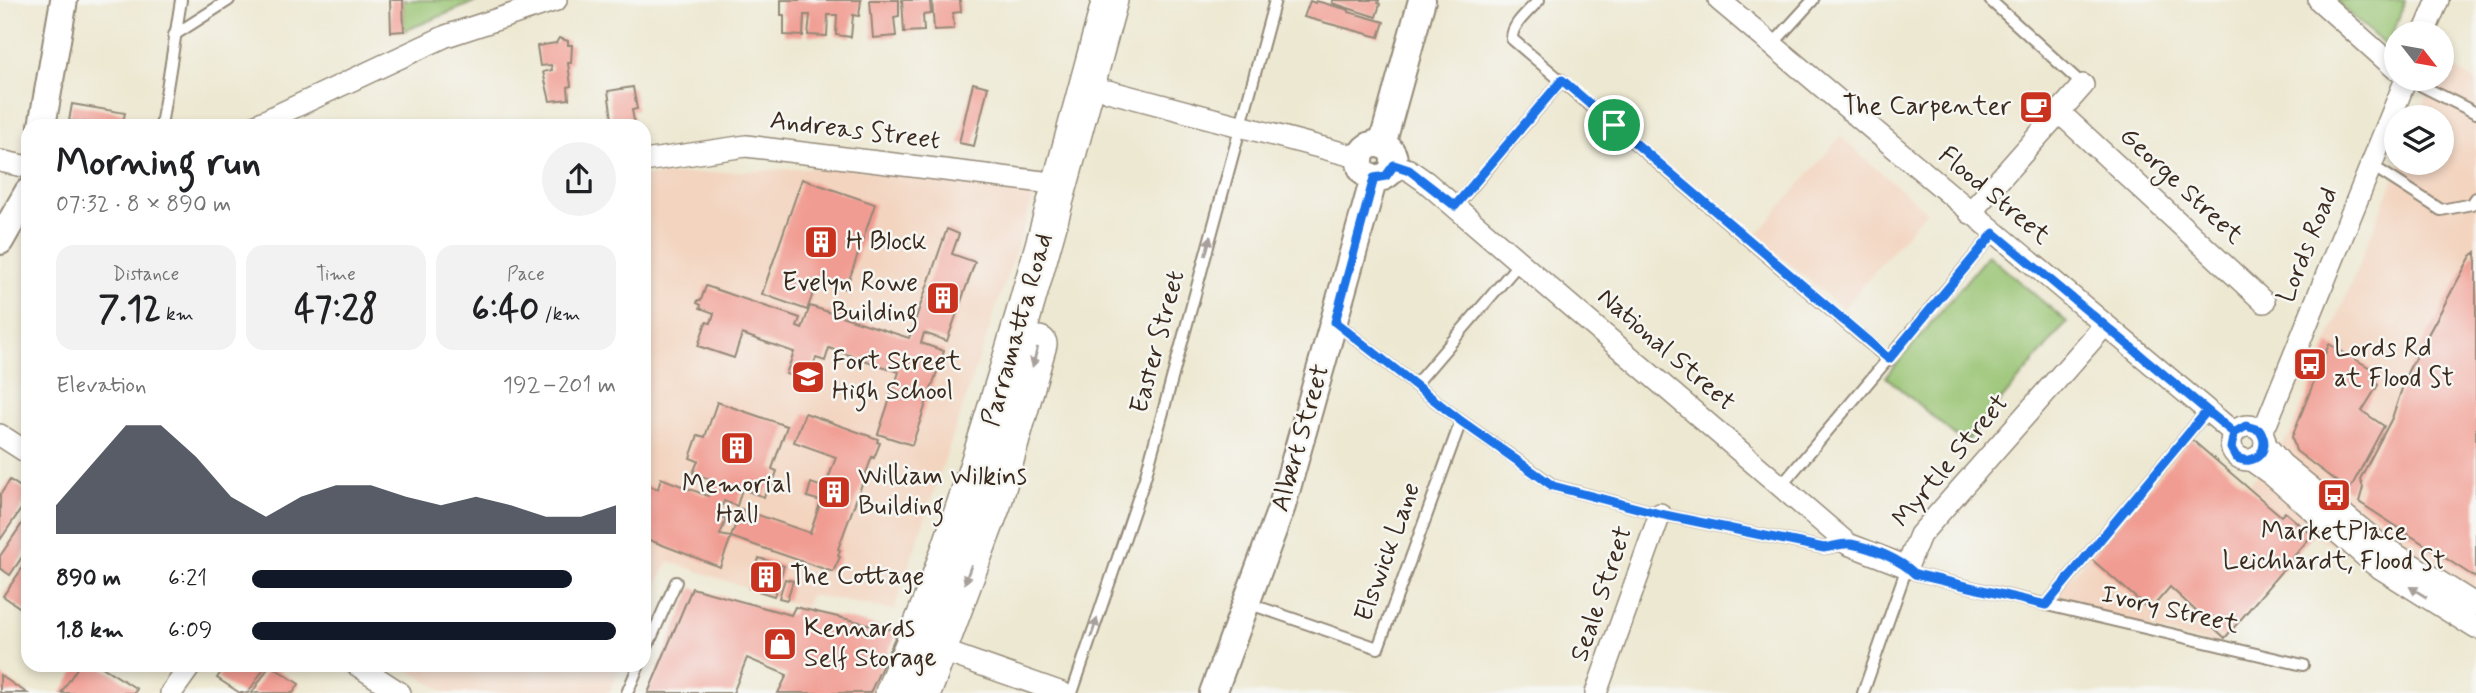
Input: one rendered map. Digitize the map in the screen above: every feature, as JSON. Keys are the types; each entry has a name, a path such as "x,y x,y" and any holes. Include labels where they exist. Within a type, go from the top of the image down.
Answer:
{"highway":[{"name":"Parramatta Road","path":"893,693 933,596 985,442 1110,0"},
{"name":"Parramatta Road","path":"923,693 993,502 1134,0"}],"street":[{"path":"43,119 64,0"},
{"path":"269,119 446,36 556,0"},
{"name":"Albert Street","path":"1213,693 1282,506 1422,0"},
{"name":"Flood Street","path":"1719,0 2234,433"},
{"path":"2319,0 2384,58"},
{"path":"2429,21 2438,0"},
{"path":"1970,213 2083,85"},
{"name":"National Street","path":"1108,91 1409,170 1521,261 1848,544 1890,558 1907,567"},
{"name":"Lords Road","path":"2262,437 2402,91"},
{"name":"George Street","path":"2059,112 2264,302"},
{"name":"Andreas Street","path":"651,160 746,146 1060,184"},
{"path":"0,161 21,166"},
{"path":"0,241 21,204"},
{"name":"Myrtle Street","path":"1907,567 1920,535 2104,326"},
{"path":"2476,605 2382,546 2282,464 2262,437 2246,426 2234,433 2230,443 2232,453 2240,459 2251,460 2272,475 2374,564 2476,628"},
{"path":"0,435 21,448"},
{"path":"2251,460 2260,455 2262,437"},
{"name":"Seale Street","path":"1596,693 1660,514"},
{"path":"940,650 1062,693"},
{"path":"171,693 186,672"},
{"path":"368,672 400,693"}],"lane":[{"path":"162,119 181,0"},
{"path":"174,35 229,0"},
{"name":"Easter Street","path":"1072,693 1145,478 1275,0"},
{"path":"1539,0 1511,34 1512,39 1889,359"},
{"path":"1772,45 1813,0"},
{"path":"1990,0 2083,85"},
{"path":"1455,206 1562,80"},
{"path":"2431,91 2476,113"},
{"path":"2371,165 2441,210 2472,204 2476,198"},
{"path":"1781,486 1994,233"},
{"path":"1415,385 1521,261"},
{"path":"1335,322 1461,421 1553,486 1660,514 1824,548 1848,544"},
{"path":"2046,605 2207,411"},
{"name":"Elswick Lane","path":"1247,603 1378,649 1461,421"},
{"name":"Ivory Street","path":"1907,567 1915,574 2303,664"},
{"name":"Myrtle Street","path":"1863,693 1907,567"},
{"path":"651,638 676,582"},
{"path":"627,693 636,672"}],"shaded area":[{"path":"2454,68 2476,82 2476,628 2374,564 2312,535 2225,638 2214,644 2046,605 2191,436 2250,484 2289,436 2395,175 2454,175 2454,105 2423,105 2429,91 2454,91"},
{"path":"1840,137 1926,211 1843,309 1756,236"},
{"name":"Fort Street High School","path":"837,167 1035,193 894,610 810,595 805,608 668,561 651,599 651,176"},
{"path":"412,672 619,672 609,693 446,693"}],"green space":[{"path":"403,0 480,0 404,31"},
{"path":"2335,0 2405,0 2398,21 2384,21 2384,44"},
{"path":"1988,255 2067,322 1965,444 1886,377"}],"building":[{"path":"390,0 403,0 404,31 391,32"},
{"path":"781,0 861,0 859,16 853,15 851,37 836,35 837,15 828,15 827,36 808,35 810,15 804,15 803,36 784,35"},
{"path":"870,0 899,0 899,16 894,17 896,36 873,38"},
{"path":"902,0 930,0 931,14 923,15 924,31 904,32"},
{"path":"932,0 960,0 961,12 953,13 954,29 934,30"},
{"path":"1333,0 1379,0 1380,4 1376,17 1332,3"},
{"path":"1310,1 1384,22 1379,37 1304,17"},
{"path":"559,38 572,45 571,63 568,63 571,86 568,87 569,99 550,101 543,72 552,70 551,65 540,66 537,46 556,43"},
{"path":"973,83 988,87 974,146 959,143"},
{"path":"633,87 637,109 632,110 634,119 612,119 608,91"},
{"path":"72,104 125,113 124,119 69,119"},
{"name":"H Block","path":"802,179 875,204 846,289 818,279 807,310 762,294"},
{"path":"947,229 959,234 952,254 975,262 947,341 924,333 921,343 944,351 912,445 878,434 899,372 829,348 825,361 816,358 807,381 786,374 794,352 742,334 734,358 698,346 706,322 711,323 714,313 700,308 701,305 697,303 701,300 706,286 800,318 797,327 802,329 810,306 909,338"},
{"path":"2476,252 2476,578 2359,502 2363,487 2360,479 2392,418 2408,371 2471,256"},
{"path":"2329,344 2372,369 2374,382 2378,385 2362,411 2384,426 2349,491 2296,451 2292,437"},
{"path":"717,402 787,426 772,469 777,471 771,488 767,487 764,497 742,489 737,506 724,501 718,516 726,519 720,535 731,537 720,567 651,541 651,486 658,489 661,478 708,496 713,480 693,473 698,461 690,458 698,435 705,437"},
{"name":"William Wilkins Building","path":"805,413 878,439 877,442 880,443 874,458 872,457 838,549 840,557 833,572 731,537 741,509 810,533 821,501 807,497 811,483 825,488 836,457 794,442"},
{"path":"2191,439 2281,516 2285,512 2312,535 2225,638 2170,587 2150,610 2090,558"},
{"path":"10,480 21,487 21,509 0,540 0,495"},
{"path":"21,525 21,558 10,575 0,568 0,556"},
{"name":"The Cottage","path":"759,558 784,566 774,596 749,588"},
{"path":"21,570 21,608 3,596"},
{"path":"785,579 793,581 787,600 779,598"},
{"name":"Kennards Self Storage","path":"692,588 791,615 795,607 898,631 870,693 778,693 787,675 747,658 733,693 648,693"},
{"path":"74,672 110,672 137,689 134,693 61,693"},
{"path":"221,672 262,672 248,693 240,693 217,678"},
{"path":"266,672 281,672 299,684 293,693 252,693"},
{"path":"0,675 16,686 27,693 0,693"}],"place":[{"name":"The Carpenter","path":"2036,107"},
{"name":"H Block","path":"821,242"},
{"name":"Evelyn Rowe Building","path":"943,298"},
{"name":"Lords Rd at Flood St","path":"2310,364"},
{"name":"Fort Street High School","path":"808,377"},
{"name":"Memorial Hall","path":"737,448"},
{"name":"William Wilkins Building","path":"834,492"},
{"name":"MarketPlace Leichhardt, Flood St","path":"2334,495"},
{"name":"The Cottage","path":"766,577"},
{"name":"Kennards Self Storage","path":"780,644"}],"route":[{"path":"1614,125 1562,80 1455,206 1409,170 1394,165 1386,176 1374,178 1335,322 1461,421 1553,486 1660,514 1824,548 1848,544 1890,558 1915,574 2046,605 2207,411 2234,433 2230,443 2232,453 2236,457 2245,461 2256,459 2264,450 2265,439 2259,430 2246,426 2234,433 1994,233 1889,359 1614,125"}]}
